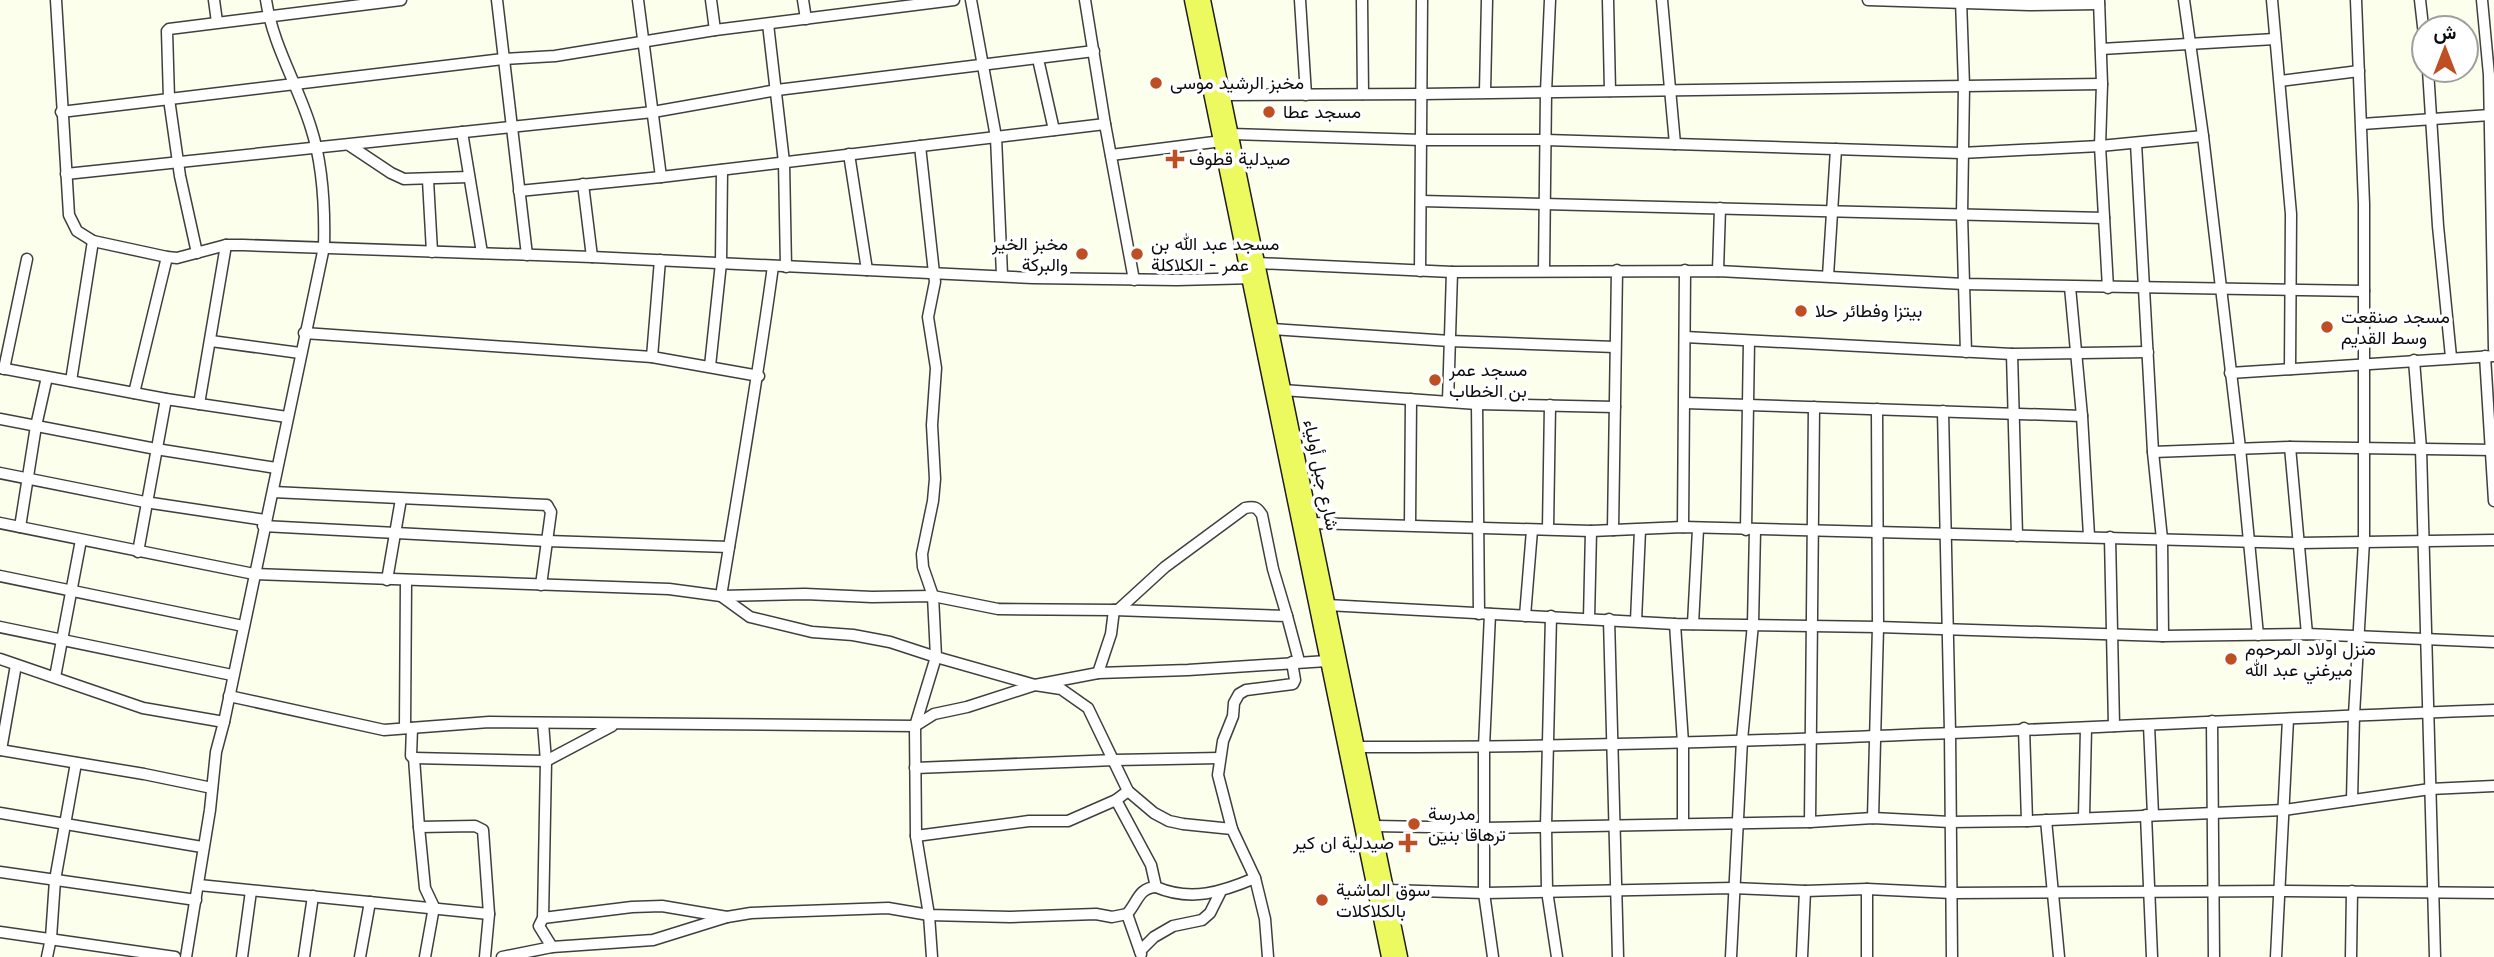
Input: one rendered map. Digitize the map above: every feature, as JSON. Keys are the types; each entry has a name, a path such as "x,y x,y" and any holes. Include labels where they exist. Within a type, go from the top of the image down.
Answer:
{"main road":[{"name":"شارع جبل أولياء","path":"1192,0 1256,273 1326,661 1388,957"},
{"name":"شارع جبل أولياء","path":"1203,0 1223,94 1226,137"},
{"name":"شارع جبل أولياء","path":"1256,273 1272,329 1400,957"}],"street":[{"path":"56,0 61,111 72,225 93,241 167,257 177,258 226,246 324,247 1033,278 1134,280 1256,273 1685,270 1964,284 2364,292"},
{"path":"214,0 217,22"},
{"path":"186,957 199,885 216,752 324,247 317,147 268,16 266,0"},
{"path":"197,253 178,163 169,99 167,31 217,22 401,0"},
{"path":"497,0 527,255"},
{"path":"638,0 661,177"},
{"path":"711,0 715,30"},
{"path":"803,0 806,19"},
{"path":"850,0 852,13"},
{"path":"61,111 503,59 555,56 715,30 918,2 954,0"},
{"path":"971,0 996,137 1002,275"},
{"path":"1085,0 1134,280"},
{"path":"1300,0 1306,95"},
{"path":"1362,0 1363,94"},
{"path":"1420,271 1422,0"},
{"path":"1485,92 1487,0"},
{"path":"1544,271 1550,0"},
{"path":"1608,0 1610,91"},
{"path":"1662,0 1675,144"},
{"path":"1868,0 2029,5 2099,2 2102,85 2100,146 2108,288"},
{"path":"2184,0 2240,448 2258,635"},
{"path":"2272,0 2291,214 2290,369"},
{"path":"2352,800 2364,541 2362,124 2356,0"},
{"path":"2482,0 2491,75 2494,501"},
{"path":"1961,1 1964,86 1961,153 1966,352"},
{"path":"768,24 784,162 786,267"},
{"path":"2101,49 2275,39"},
{"path":"66,174 653,111 776,90 1094,51"},
{"path":"1038,59 1054,130"},
{"path":"2280,81 2359,71"},
{"path":"2429,84 2438,226 2451,358"},
{"path":"1223,94 2102,85"},
{"path":"2362,124 2490,116"},
{"path":"519,191 661,177 1105,124"},
{"path":"462,132 482,254"},
{"path":"1111,155 1226,137 1546,140 1961,153 2100,146 2203,136"},
{"path":"2136,143 2153,452 2162,539 2163,636"},
{"path":"349,145 399,178 428,180 469,177"},
{"path":"920,146 934,273 934,290 928,317 936,368 932,425 935,479 930,527 922,554 923,567 933,596 936,657 915,726 916,836 929,915 932,957"},
{"path":"1828,276 1836,149"},
{"path":"849,154 867,270"},
{"path":"710,366 721,263 722,170"},
{"path":"428,180 432,252"},
{"path":"583,184 592,257"},
{"path":"1421,201 2104,218"},
{"path":"1718,271 1720,208"},
{"path":"71,382 93,241"},
{"path":"199,404 226,246"},
{"path":"134,393 167,257"},
{"path":"27,259 2,368 166,399 287,417"},
{"path":"652,356 660,260"},
{"path":"721,596 759,376 773,266"},
{"path":"1613,530 1617,270"},
{"path":"1683,527 1685,270"},
{"path":"1448,401 1452,272"},
{"path":"2070,287 2082,416 2089,536"},
{"path":"1272,329 1450,341 1615,347"},
{"path":"304,333 652,356 759,376"},
{"path":"1685,337 2012,354 2148,352"},
{"path":"211,341 300,353"},
{"path":"1731,957 1742,740 1753,624 1749,341"},
{"path":"2012,354 2017,536"},
{"path":"2230,373 2491,354"},
{"path":"2414,360 2421,449 2435,957"},
{"path":"20,527 36,426 47,377"},
{"path":"1283,390 1476,404 1615,407"},
{"path":"138,552 145,502 166,399"},
{"path":"1410,525 1411,399"},
{"path":"1685,403 2082,416"},
{"path":"1476,404 1478,528 1484,614 1484,893 1493,957"},
{"path":"1548,530 1550,405"},
{"path":"1810,822 1813,739 1814,407"},
{"path":"1873,818 1878,627 1877,409"},
{"path":"1943,411 1952,957"},
{"path":"0,419 156,449 276,468"},
{"path":"2153,452 2290,447 2492,450"},
{"path":"2290,447 2307,634"},
{"path":"0,473 264,523 395,534 729,547"},
{"path":"273,492 547,505 551,512 541,585"},
{"path":"387,580 401,499"},
{"path":"1098,673 1116,610 1165,567 1245,508 1253,506 1258,509 1262,515 1273,569 1287,616 1296,662 1295,680 1293,684 1255,688 1239,694 1234,703 1233,716 1220,758 1220,786 1232,829 1255,878 1265,919 1268,957"},
{"path":"0,523 254,575 669,589 721,596 933,596 998,609 1287,616"},
{"path":"1311,523 1591,531 1683,527 2300,543 2494,541"},
{"path":"1692,624 1698,528"},
{"path":"1525,615 1532,530"},
{"path":"1636,621 1640,530"},
{"path":"1589,619 1591,531"},
{"path":"2110,537 2114,726"},
{"path":"55,677 81,540"},
{"path":"0,576 243,626"},
{"path":"406,581 411,756 414,758 425,888 434,907 425,957"},
{"path":"721,596 750,618 812,632 853,635 891,642 1035,685 1061,689 1088,708 1128,791 1154,813 1169,821 1232,829"},
{"path":"1327,605 1675,624 2163,636 2358,635 2494,642"},
{"path":"1551,616 1547,891 1558,957"},
{"path":"1609,619 1618,957"},
{"path":"1675,624 1683,743 1683,823"},
{"path":"0,627 232,675"},
{"path":"0,659 143,708 224,722"},
{"path":"229,696 384,730 489,722 915,726 934,714 967,707 1035,685 1098,673 1326,661"},
{"path":"16,665 0,750 144,774 212,789"},
{"path":"1358,747 1484,747 1876,737 2024,728 2494,709"},
{"path":"2276,957 2288,719"},
{"path":"2212,721 2214,957"},
{"path":"543,723 546,761 543,918 539,926 552,947"},
{"path":"414,758 546,761 614,725"},
{"path":"2149,725 2148,892 2152,957"},
{"path":"2084,817 2086,727"},
{"path":"2024,728 2027,821"},
{"path":"915,768 1220,758"},
{"path":"47,957 55,880 76,763"},
{"path":"1375,826 1484,828 1810,822 1873,818 1950,822 2027,821 2284,810 2430,789 2494,786"},
{"path":"916,836 1029,821 1068,821 1116,800 1128,791"},
{"path":"1116,800 1151,865 1156,887"},
{"path":"0,813 202,847"},
{"path":"2046,820 2059,957"},
{"path":"419,827 475,825 483,830 489,914 485,957"},
{"path":"0,872 196,900"},
{"path":"502,957 552,947 653,940 727,917 751,913 888,908 929,915 1010,917 1096,914 1112,917 1127,914 1141,892 1147,888 1156,887 1173,894 1220,893 1255,878"},
{"path":"199,885 489,914"},
{"path":"1388,890 1484,893 1733,888 1952,893 2494,893"},
{"path":"1867,889 1867,957"},
{"path":"242,957 251,891"},
{"path":"1802,957 1805,891"},
{"path":"2351,957 2352,891"},
{"path":"1141,954 1154,937 1173,926 1202,920 1210,913 1220,893"},
{"path":"304,957 313,896"},
{"path":"360,957 370,902"},
{"path":"543,918 662,906 727,917"},
{"path":"1127,914 1141,954"},
{"path":"0,932 175,957"}],"place":[{"name":"مخبز الرشيد موسى","path":"1156,83"},
{"name":"مسجد عطا","path":"1269,112"},
{"name":"صيدلية قطوف","path":"1175,159"},
{"name":"مخبز الخير والبركة","path":"1082,254"},
{"name":"مسجد عبد الله بن عمر - الكلاكلة","path":"1137,254"},
{"name":"بيتزا وفطائر حلا","path":"1801,311"},
{"name":"مسجد صنقعت وسط القديم","path":"2327,327"},
{"name":"مسجد عمر بن الخطاب","path":"1435,380"},
{"name":"منزل اولاد المرحوم ميرغني عبد الله","path":"2231,659"},
{"name":"مدرسة ترهاقا بنين","path":"1414,824"},
{"name":"صيدلية ان كير","path":"1408,843"},
{"name":"سوق الماشية بالكلاكلات","path":"1322,900"}]}
